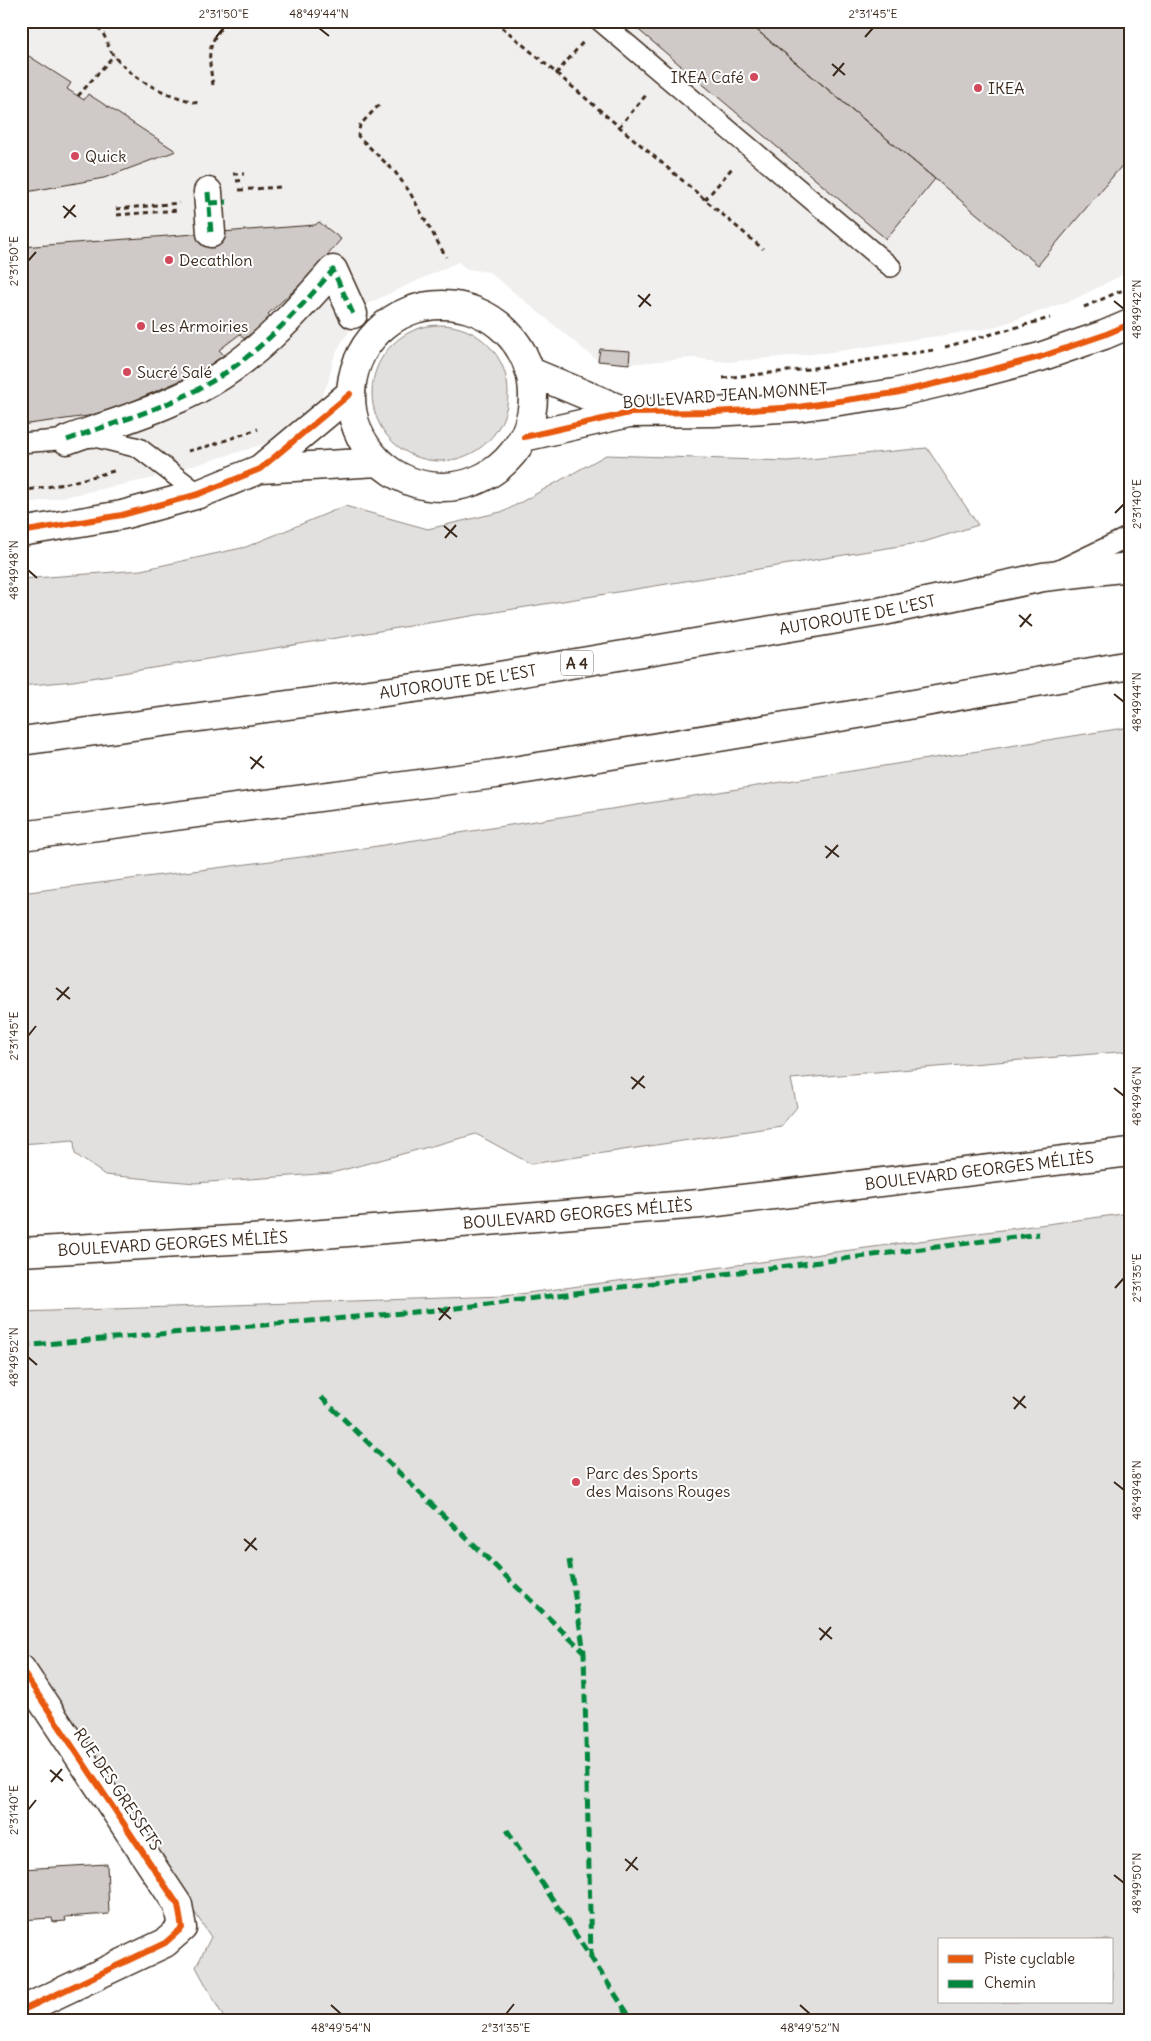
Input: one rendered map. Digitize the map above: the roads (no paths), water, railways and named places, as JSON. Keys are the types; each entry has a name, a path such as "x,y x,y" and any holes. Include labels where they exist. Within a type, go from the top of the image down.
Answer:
{"main road":[{"path":"67,440 180,398 222,375 294,314 333,270 353,314"},
{"path":"443,304 472,309 498,323 518,345 531,372 534,394 531,416 524,437 508,460 500,466 484,477 458,486 429,486 402,478 378,462 363,442 353,419 350,394 356,364 371,336 395,316 418,306 443,304"},
{"name":"BOULEVARD JEAN MONNET","path":"524,437 629,412 714,412 798,407 895,393 1040,357 1130,324"},
{"name":"BOULEVARD JEAN MONNET","path":"531,372 629,412"},
{"path":"21,532 122,515 199,494 260,469 350,394"},
{"path":"260,469 378,462"},
{"name":"AUTOROUTE DE L’EST","path":"21,741 481,679 879,612 1043,577 1130,567"},
{"path":"21,836 496,774 864,713 1130,666"},
{"name":"BOULEVARD GEORGES MÉLIÈS","path":"21,1252 285,1238 700,1204 1130,1152"},
{"name":"RUE DES GRESSETS","path":"21,1669 178,1905 182,1928 165,1943 21,2011"}],"lane":[{"path":"594,28 891,268"},
{"path":"21,443 96,437 138,448 199,494"},
{"path":"1043,577 1130,536"}],"place":[{"name":"IKEA Café","path":"754,77"},
{"name":"IKEA","path":"978,88"},
{"name":"Quick","path":"75,156"},
{"name":"Decathlon","path":"169,260"},
{"name":"Les Armoiries","path":"141,326"},
{"name":"Sucré Salé","path":"127,372"},
{"name":"Parc des Sports des Maisons Rouges","path":"576,1482"}]}
